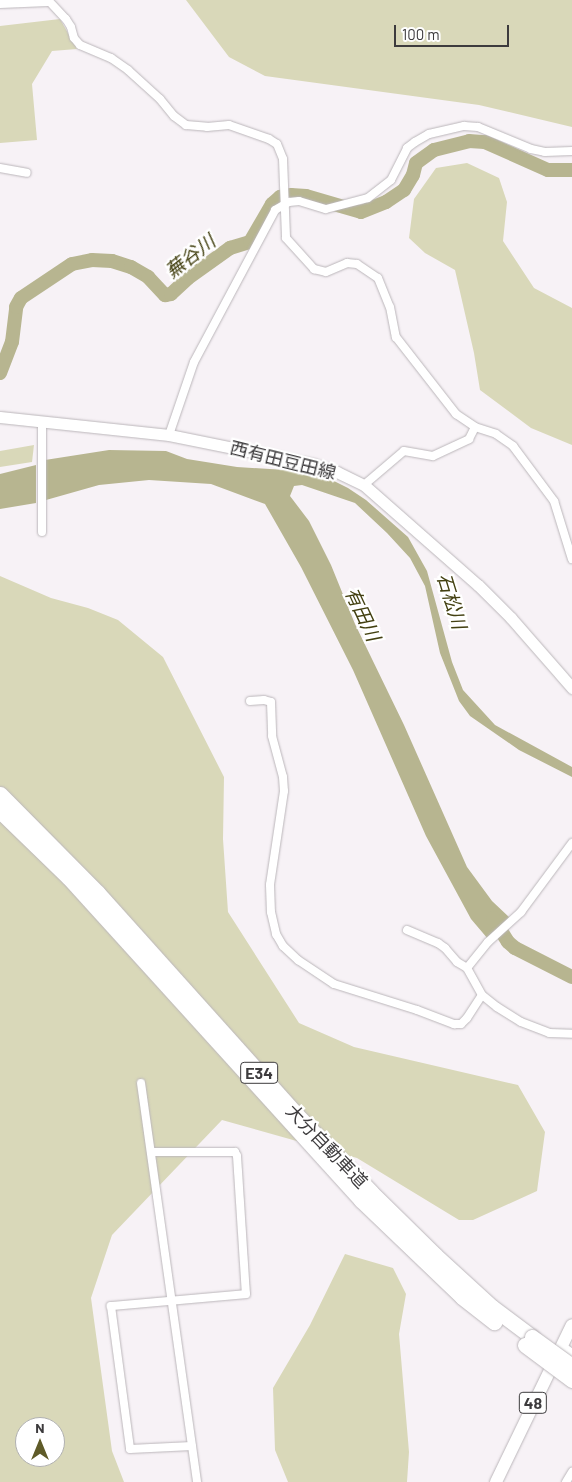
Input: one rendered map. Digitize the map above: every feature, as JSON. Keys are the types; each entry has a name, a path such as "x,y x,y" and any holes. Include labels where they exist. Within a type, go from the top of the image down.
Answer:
{"highway":[{"name":"大分自動車道","path":"0,794 98,893 296,1114 371,1192 477,1294 572,1380"},
{"name":"大分自動車道","path":"0,811 75,885 361,1200 462,1297 528,1341 572,1366"}],"main road":[{"name":"西有田豆田線","path":"0,416 168,435 313,464 337,472 364,485 497,604 572,688"},
{"name":"48","path":"496,1482 567,1349 572,1325"}],"street":[{"path":"0,4 48,1 66,19 71,27 74,38 80,46 111,58 128,70 160,99 174,116 186,125 207,127 229,125 269,139 277,144 283,159 283,200 286,238 314,269 326,272 347,263 357,264 378,278 390,307 396,337 456,414 475,427 496,434 514,446 554,501 572,559"},
{"path":"283,200 299,201 326,209 356,202 383,188 391,180 407,148 415,142 429,134 464,126 478,127 531,149 545,152 572,150"},
{"path":"0,168 27,173"},
{"path":"168,435 194,362 275,210 283,200"},
{"path":"42,421 42,532"},
{"path":"364,485 404,451 433,456 469,439 475,427"},
{"path":"250,701 268,700 271,702 272,736 283,777 284,791 270,885 271,912 276,934 283,946 298,960 334,984 418,1010 454,1024 461,1024 467,1018 482,995"},
{"path":"467,968 488,942 521,912 572,844"},
{"path":"407,930 438,943 457,962 467,968 482,995 521,1022 549,1033 572,1034"},
{"path":"141,1083 197,1482"},
{"path":"152,1152 235,1152 237,1156 246,1294 111,1306 130,1449 192,1446"},
{"path":"566,1482 572,1472"}],"green space":[{"path":"186,0 572,0 572,127 479,105 265,76 229,57"},
{"path":"60,19 77,49 52,51 32,84 37,140 0,143 0,26"},
{"path":"467,163 499,178 507,202 503,241 534,288 572,308 572,445 531,428 480,390 474,353 455,270 425,253 409,238 414,199 436,168"},
{"path":"34,445 32,462 0,467 0,451"},
{"path":"0,576 51,598 88,608 118,620 163,657 224,777 223,839 228,912 299,1023 354,1047 518,1085 545,1132 537,1191 473,1220 459,1220 357,1158 222,1120 112,1235 91,1298 112,1451 124,1482 0,1482"},
{"path":"345,1254 393,1268 406,1294 399,1334 409,1452 407,1482 288,1482 275,1450 273,1388 310,1325"}],"shaded area":[{"path":"109,450 166,451 187,459 237,467 302,471 324,476 366,500 408,537 427,571 452,662 463,690 495,725 572,767 572,777 519,750 470,716 459,701 440,653 425,586 410,558 387,533 355,503 302,485 294,486 290,496 309,521 331,565 355,624 404,725 467,867 492,901 511,919 488,939 471,919 426,836 353,670 301,567 265,504 211,484 149,480 99,485 46,500 45,460"},
{"path":"36,465 36,503 0,509 0,474"}],"waterway":[{"name":"蕪谷川","path":"0,373 12,342 16,307 21,298 72,264 92,260 112,261 131,267 148,277 165,295 171,294 188,278 230,248 250,242 272,204 280,197 291,195 306,196 361,212 386,202 404,190 413,175 416,163 434,150 469,141 485,142 548,170 572,170"},
{"name":"有田川","path":"493,918 508,942 515,948 572,977"}],"water label":[{"name":"石松川","path":"452,601"}]}
